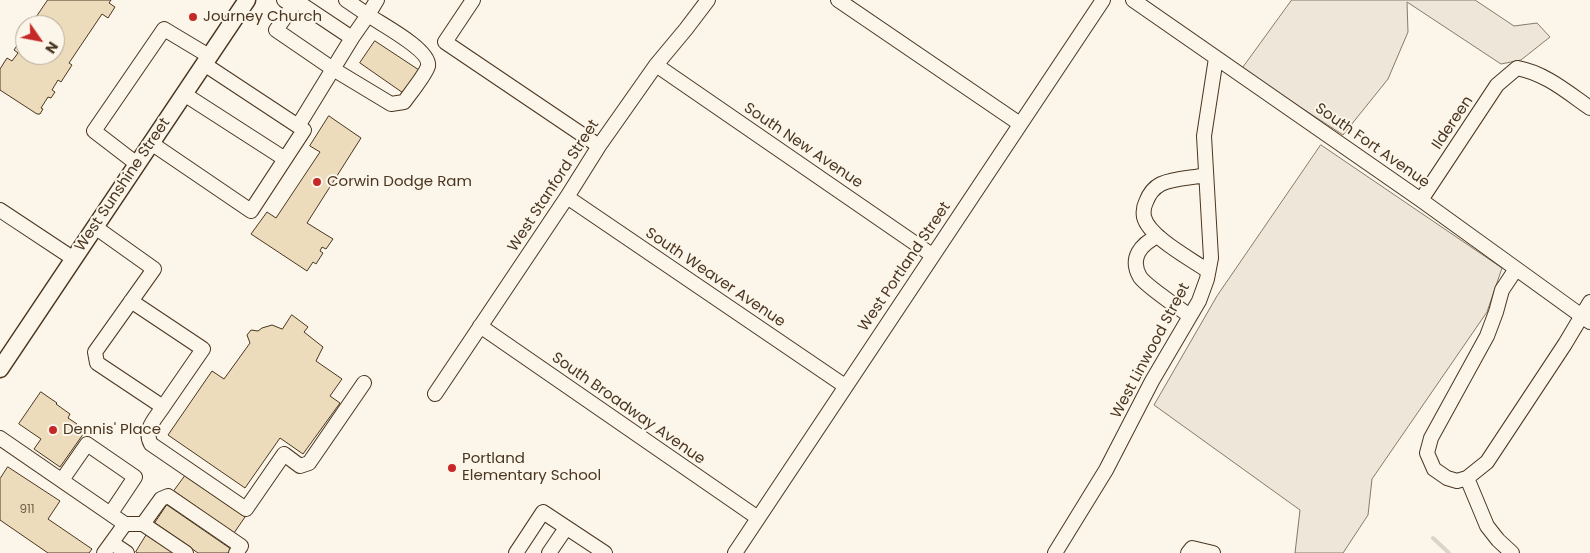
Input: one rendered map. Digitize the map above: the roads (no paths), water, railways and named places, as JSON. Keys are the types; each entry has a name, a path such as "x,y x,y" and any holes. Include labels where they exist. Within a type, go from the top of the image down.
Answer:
{"main road":[{"name":"West Sunshine Street","path":"0,370 247,0"}],"street":[{"path":"346,0 421,50 427,58 428,67 404,102 390,104 333,69 276,30 294,2 352,38"},
{"path":"298,126 377,0"},
{"path":"474,0 445,42 599,146"},
{"name":"West Stanford Street","path":"435,394 599,146 656,65 708,0"},
{"path":"838,0 1020,124"},
{"name":"West Portland Street","path":"735,553 1103,0"},
{"name":"South Fort Avenue","path":"1133,0 1421,200 1585,318"},
{"path":"138,164 94,131 164,29 304,130 251,211 151,143"},
{"name":"West Linwood Street","path":"1055,553 1106,470 1152,381 1199,301 1211,258 1204,136 1216,58"},
{"name":"South New Avenue","path":"656,65 932,255"},
{"name":"Ildereen","path":"1421,200 1497,85 1517,68 1544,76 1590,108"},
{"path":"184,94 285,159"},
{"path":"1206,175 1167,182 1154,188 1145,204 1144,217 1158,236 1208,271"},
{"name":"South Weaver Avenue","path":"567,197 845,386"},
{"path":"0,210 74,259"},
{"path":"95,228 154,269 95,352 97,363 163,407"},
{"path":"1158,236 1144,244 1138,253 1137,266 1140,276 1190,316"},
{"path":"1516,269 1502,290 1487,336 1431,438 1427,453 1434,469 1447,478 1457,481 1467,478 1487,462 1565,344 1585,318 1590,302"},
{"path":"131,301 203,350 149,427 147,434 151,444 246,509 284,454 300,466 309,463 364,383"},
{"name":"South Broadway Avenue","path":"480,326 758,518"},
{"path":"1,440 125,524 143,524 186,553"},
{"path":"62,480 87,444 135,477 111,513"},
{"path":"1467,478 1487,526 1512,553"},
{"path":"143,524 161,499 168,496 241,546 236,553"},
{"path":"516,553 543,512 605,553"},
{"path":"125,524 108,548 127,553"},
{"path":"549,553 566,528"},
{"path":"1188,553 1192,548 1213,553"}],"waterway":[{"path":"1433,538 1449,553"}],"place":[{"name":"Journey Church","path":"193,17"},
{"name":"Corwin Dodge Ram","path":"317,182"},
{"name":"Dennis' Place","path":"53,430"},
{"name":"Portland Elementary School","path":"452,468"}]}
